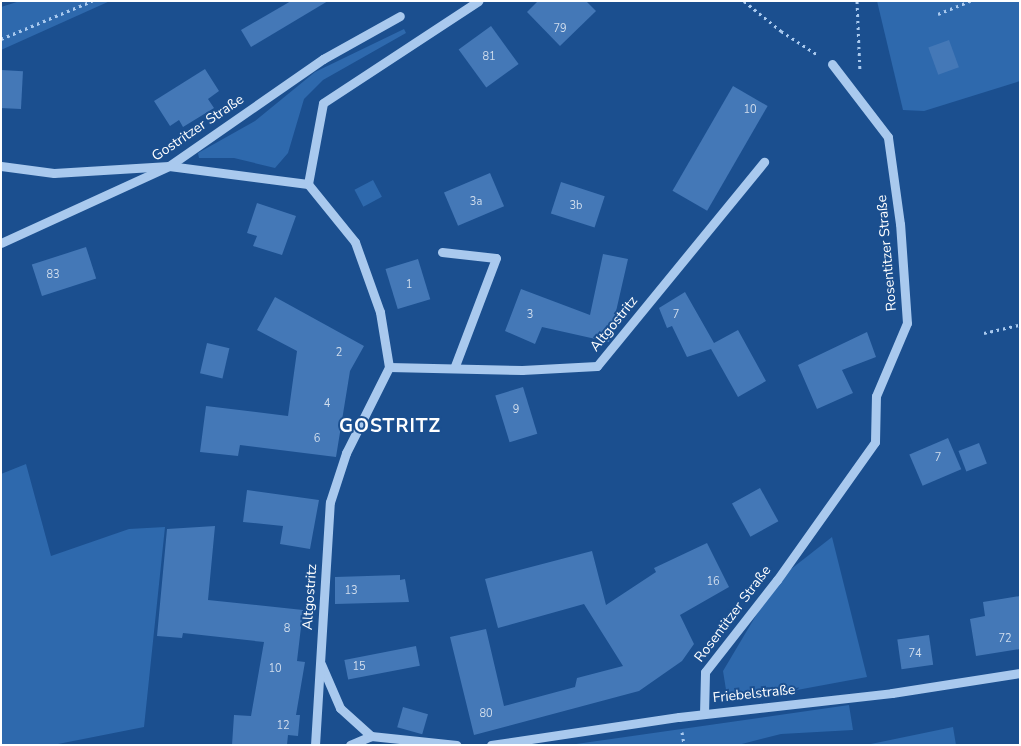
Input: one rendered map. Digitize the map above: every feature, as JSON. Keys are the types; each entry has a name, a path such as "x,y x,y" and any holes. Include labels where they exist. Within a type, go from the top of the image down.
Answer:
{"street":[{"path":"308,184 323,104 466,12 478,1"},
{"name":"Gostritzer Straße","path":"1,243 169,166 323,59 400,16"},
{"name":"Rosentitzer Straße","path":"704,714 705,672 777,580 875,442 876,396 907,322 900,224 888,137 832,64"},
{"name":"Altgostritz","path":"315,745 330,502 346,453 389,367 455,366 522,370 597,366 764,162"},
{"path":"1,166 54,173 169,166 308,184 356,242 380,312 389,367"},
{"path":"442,252 496,258 455,366"},
{"name":"Altgostritz","path":"320,662 340,708 371,736"},
{"name":"Friebelstraße","path":"491,745 704,714 892,693 1020,673"},
{"path":"350,745 371,736 457,745"}],"path":[{"path":"1,39 92,1"},
{"path":"744,1 781,31 832,64"},
{"path":"857,1 862,103"},
{"path":"938,14 970,1"},
{"path":"984,333 1020,326"}],"shaded area":[{"path":"20,1 110,1 1,50 1,7"},
{"path":"877,1 1020,1 1020,81 924,111 903,110"},
{"path":"404,29 406,33 323,80 304,99 288,153 275,168 234,158 199,158 198,153 255,121 315,72"},
{"path":"373,180 382,197 363,207 354,190"},
{"path":"26,464 51,556 129,529 165,527 144,727 53,745 1,745 1,474"},
{"path":"832,537 867,677 749,699 727,696 723,671 777,580"},
{"path":"849,705 853,730 781,734 738,745 569,745"},
{"path":"953,727 956,745 866,745"}],"building":[{"path":"291,1 328,1 251,47 241,30"},
{"path":"538,1 586,1 596,11 560,46 527,12"},
{"path":"491,26 519,64 486,88 459,50"},
{"path":"949,40 959,67 938,75 928,48"},
{"path":"205,69 219,91 208,99 214,108 183,127 179,120 170,126 154,101"},
{"path":"1,70 23,71 21,109 1,108"},
{"path":"733,86 768,106 707,211 672,191"},
{"path":"490,173 504,206 458,226 444,193"},
{"path":"561,182 605,196 595,228 551,213"},
{"path":"257,203 296,216 282,255 253,246 257,236 247,233"},
{"path":"86,247 96,278 42,296 32,265"},
{"path":"603,254 628,259 609,342 542,327 535,344 505,331 521,289 590,315"},
{"path":"418,259 430,299 398,309 385,269"},
{"path":"685,292 714,343 738,330 766,381 738,397 711,349 687,357 672,326 667,328 659,308"},
{"path":"275,297 364,346 350,371 336,457 240,445 238,456 200,452 206,406 288,416 297,351 257,330"},
{"path":"867,332 876,357 842,370 853,393 817,409 798,365"},
{"path":"207,343 229,348 222,378 200,373"},
{"path":"523,387 537,434 510,442 495,395"},
{"path":"948,438 961,469 923,486 909,454"},
{"path":"979,443 987,464 966,471 958,451"},
{"path":"760,488 778,521 750,537 732,504"},
{"path":"247,490 319,500 310,549 280,544 283,526 243,522"},
{"path":"215,526 208,600 303,610 297,661 305,662 296,715 300,715 298,736 288,735 287,745 232,745 234,715 251,716 264,642 183,633 182,638 157,636 167,529"},
{"path":"707,543 729,587 680,615 694,644 682,661 639,691 474,735 450,637 486,629 504,706 575,687 577,678 623,666 584,604 498,628 485,579 592,551 606,605 656,572 654,568"},
{"path":"400,575 400,580 405,579 409,602 335,604 335,577"},
{"path":"1020,596 1020,649 976,656 970,619 985,616 983,602"},
{"path":"929,635 933,665 901,669 897,639"},
{"path":"416,646 420,666 348,680 344,660"},
{"path":"403,707 428,714 422,734 397,727"}],"district":[{"name":"GOSTRITZ","path":"390,427"}]}
